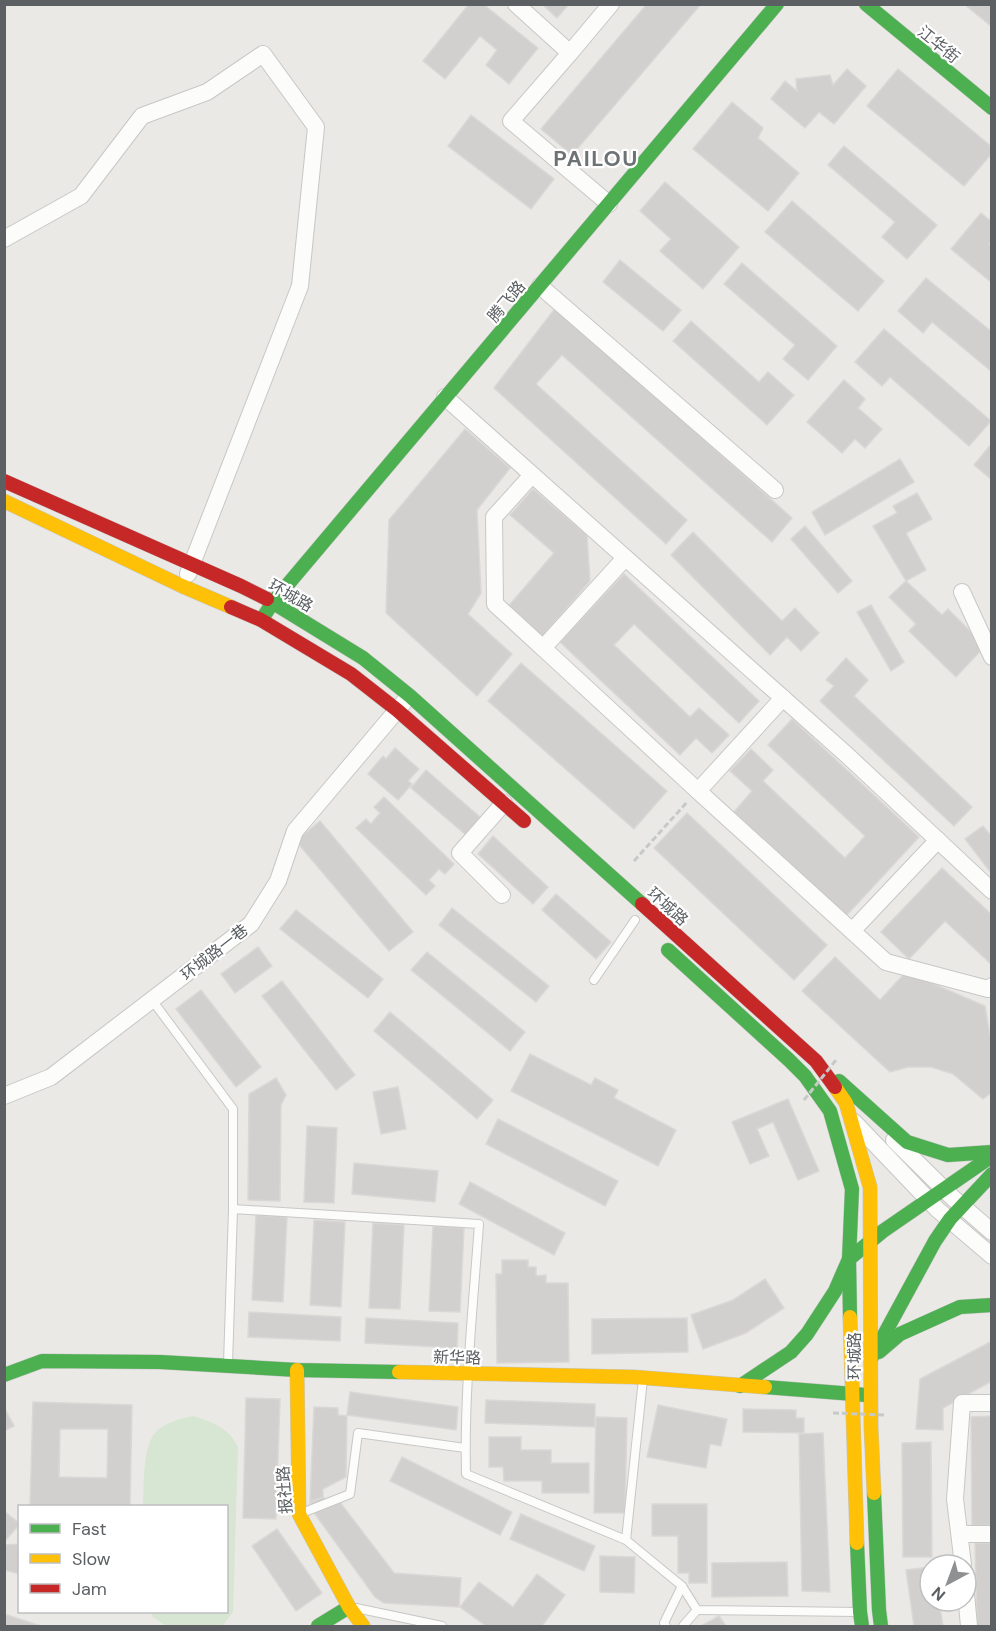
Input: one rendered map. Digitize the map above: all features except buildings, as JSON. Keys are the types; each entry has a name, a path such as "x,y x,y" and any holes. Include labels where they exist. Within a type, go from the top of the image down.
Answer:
{"main road":[{"name":"腾飞路","path":"261,620 273,602 777,4"},
{"name":"江华街","path":"866,4 992,108"},
{"name":"环城路","path":"4,481 273,602 363,658 410,696 816,1060 846,1103 870,1187 871,1427 881,1626"},
{"path":"4,501 182,586 261,620 351,674 538,833"},
{"name":"环城路","path":"623,909 639,924"},
{"name":"环城路","path":"661,943 805,1076 830,1111 852,1189 849,1259 861,1619"},
{"path":"816,1060 907,1142 948,1155 992,1154"},
{"path":"740,1386 791,1352 799,1343 835,1291 849,1259 992,1154"},
{"path":"871,1359 935,1241 950,1220 992,1174"},
{"path":"871,1359 900,1334 960,1307 992,1305"},
{"name":"新华路","path":"4,1375 42,1361 160,1362 297,1370 643,1378 871,1396"},
{"name":"报社路","path":"297,1370 299,1514 349,1606 363,1626"},
{"path":"318,1626 349,1606"}],"street":[{"path":"516,4 570,53"},
{"path":"609,204 511,121 611,4"},
{"path":"4,239 81,196 142,116 207,92 262,54 316,127 300,286 182,586"},
{"path":"540,286 775,490"},
{"path":"445,397 848,756 992,891"},
{"path":"532,475 494,517 495,604 886,962 988,989 992,986"},
{"path":"543,648 625,558"},
{"path":"962,592 992,657"},
{"name":"环城路一巷","path":"4,1096 51,1077 251,924 278,881 295,831 410,696"},
{"path":"698,791 783,698"},
{"path":"502,895 460,853 504,803"},
{"path":"852,931 938,840"},
{"path":"816,1060 943,1189 992,1232"},
{"path":"805,1076 851,1119 928,1200 992,1257"},
{"path":"962,1553 955,1499 962,1403 992,1403"},
{"path":"960,1534 992,1534"}],"lane":[{"path":"594,980 639,924"},
{"path":"152,1000 233,1109 233,1209 228,1366"},
{"path":"233,1209 479,1224 465,1448 466,1474 626,1540 682,1586 697,1610"},
{"path":"626,1540 643,1378"},
{"path":"299,1514 350,1494 358,1433 465,1448"},
{"path":"666,1626 664,1623 682,1586"},
{"path":"349,1606 442,1626"},
{"path":"697,1610 861,1619 879,1610"},
{"path":"683,1626 697,1610"}],"path":[{"path":"634,861 698,791"},
{"path":"804,1100 836,1060"},
{"path":"833,1413 884,1415"}],"green space":[{"path":"193,1416 207,1421 225,1430 238,1447 233,1612 222,1626 166,1626 151,1613 228,1613 228,1505 143,1505 144,1468 151,1440 163,1426"}],"traffic: fast":[{"path":"264,616 273,602 777,4"},
{"path":"866,4 992,108"},
{"path":"267,599 363,658 410,696 642,904"},
{"path":"668,950 789,1060 805,1076 830,1111 852,1189 849,1259 850,1317"},
{"path":"839,1081 907,1142 948,1155 992,1152"},
{"path":"740,1386 791,1352 807,1334 835,1291 849,1259 883,1231 992,1156"},
{"path":"872,1357 935,1241 950,1219 992,1174"},
{"path":"879,1352 900,1334 960,1307 992,1305"},
{"path":"4,1375 42,1361 160,1362 297,1370 399,1372"},
{"path":"765,1387 866,1395"},
{"path":"874,1493 881,1626"},
{"path":"857,1543 862,1626"},
{"path":"318,1626 349,1607"}],"traffic: slow":[{"path":"4,501 231,607"},
{"path":"835,1087 846,1103 870,1187 871,1427 874,1493"},
{"path":"850,1317 857,1543"},
{"path":"297,1370 299,1514 349,1607 363,1626"},
{"path":"399,1372 634,1377 765,1387"}],"traffic: jam":[{"path":"4,481 267,599"},
{"path":"231,607 261,620 351,674 397,710 524,821"},
{"path":"642,904 816,1061 835,1087"}],"district":[{"name":"PAILOU","path":"596,158"}]}
